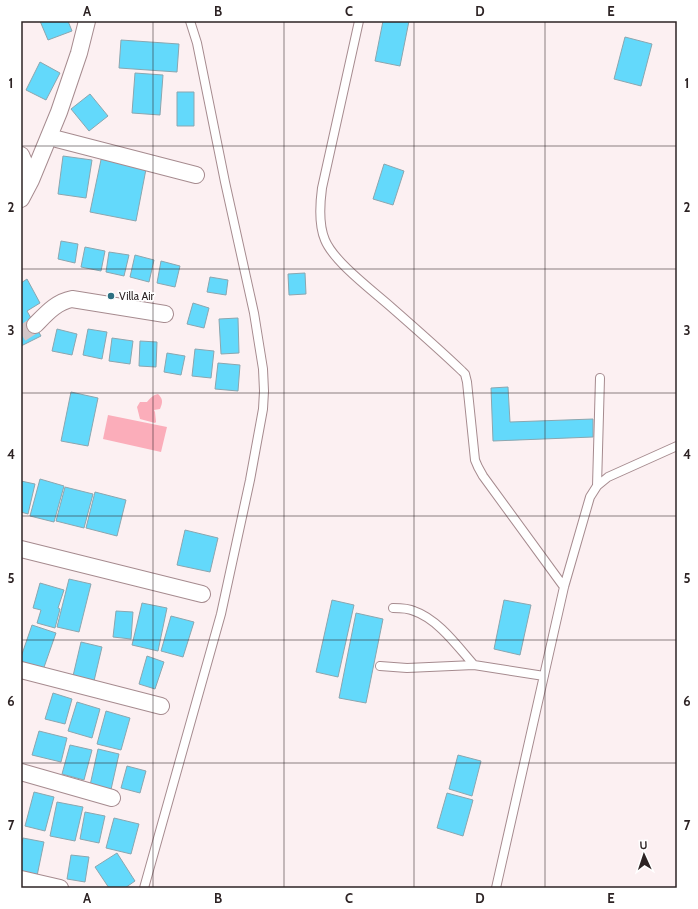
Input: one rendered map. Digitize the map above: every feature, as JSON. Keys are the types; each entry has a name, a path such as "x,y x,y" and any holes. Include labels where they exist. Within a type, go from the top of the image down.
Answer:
{"street":[{"path":"21,200 31,180 59,112 79,53 87,21"},
{"path":"49,137 196,175"},
{"path":"21,155 31,180"},
{"path":"35,325 59,303 72,299 165,314"},
{"path":"21,549 202,594"},
{"path":"21,670 161,706"},
{"path":"21,772 112,798"},
{"path":"21,879 60,888"}],"lane":[{"path":"144,888 221,614 248,488 263,409 264,391 263,369 254,313 225,182 197,43 190,21"},
{"path":"360,21 322,188 320,211 324,239 336,257 353,274 433,343 465,374 473,447 475,460 478,467 564,587"},
{"path":"597,486 600,378"},
{"path":"496,888 564,587 590,497 597,486 608,477 677,446"},
{"path":"393,608 413,610 428,617 440,627 474,665"},
{"path":"380,666 408,668 474,665 544,676"}],"shaded area":[{"path":"158,394 162,399 162,402 160,409 154,410 156,422 140,419 137,407 140,402 147,402"},
{"path":"108,415 167,427 161,452 103,439"}],"building":[{"path":"40,21 68,21 72,31 48,40"},
{"path":"383,21 409,21 400,66 375,61"},
{"path":"625,37 652,44 641,86 614,79"},
{"path":"121,40 179,44 177,72 119,68"},
{"path":"40,62 60,73 46,100 26,90"},
{"path":"135,73 163,75 160,115 132,113"},
{"path":"177,92 194,92 194,126 177,126"},
{"path":"90,94 108,116 89,131 71,109"},
{"path":"102,155 147,164 136,221 90,212"},
{"path":"63,156 92,160 86,198 58,194"},
{"path":"384,164 404,171 393,205 373,199"},
{"path":"61,241 78,244 75,263 58,259"},
{"path":"85,247 105,251 101,271 81,267"},
{"path":"109,252 129,255 124,276 106,272"},
{"path":"135,255 154,260 149,282 130,277"},
{"path":"161,261 180,266 175,287 157,283"},
{"path":"305,273 306,294 289,295 288,274"},
{"path":"210,277 228,280 226,295 207,292"},
{"path":"27,279 40,303 27,311 41,336 21,346 21,283"},
{"path":"193,303 209,308 204,328 187,324"},
{"path":"238,318 239,353 221,354 219,319"},
{"path":"57,329 77,334 72,355 52,351"},
{"path":"88,329 107,332 102,359 83,355"},
{"path":"112,338 133,341 130,364 109,361"},
{"path":"140,341 157,342 156,367 139,366"},
{"path":"195,349 214,351 211,378 192,376"},
{"path":"167,353 185,356 181,375 164,372"},
{"path":"218,363 240,365 238,391 215,389"},
{"path":"508,387 510,422 593,419 593,437 493,441 491,388"},
{"path":"71,392 98,398 88,446 61,441"},
{"path":"40,479 64,486 54,522 30,516"},
{"path":"21,481 35,484 28,514 21,512"},
{"path":"65,487 93,494 84,528 56,521"},
{"path":"95,492 126,500 117,536 86,528"},
{"path":"185,530 218,538 210,572 177,565"},
{"path":"69,579 91,584 79,632 57,627"},
{"path":"40,583 64,590 58,608 60,609 55,628 37,623 41,610 33,608"},
{"path":"332,600 354,605 338,677 316,672"},
{"path":"504,600 531,605 520,655 494,649"},
{"path":"142,603 167,608 158,651 132,645"},
{"path":"116,611 133,612 131,639 113,637"},
{"path":"356,613 383,619 366,703 339,698"},
{"path":"171,616 194,622 183,657 161,651"},
{"path":"32,625 56,633 42,673 21,665 21,657"},
{"path":"81,642 102,647 94,681 73,676"},
{"path":"147,656 164,662 155,689 139,684"},
{"path":"53,693 72,699 65,724 45,719"},
{"path":"77,702 100,709 92,738 68,731"},
{"path":"106,711 130,718 121,750 97,744"},
{"path":"39,731 67,738 61,762 32,755"},
{"path":"70,745 92,750 84,780 62,774"},
{"path":"98,749 119,754 110,794 89,790"},
{"path":"458,755 481,761 472,796 449,789"},
{"path":"127,766 146,771 140,793 121,788"},
{"path":"34,792 54,797 45,831 25,826"},
{"path":"447,793 473,800 463,836 437,828"},
{"path":"57,802 83,807 75,841 50,836"},
{"path":"85,812 105,816 99,843 80,839"},
{"path":"114,818 139,824 131,854 106,848"},
{"path":"23,838 44,842 37,876 21,873 21,849"},
{"path":"117,853 135,881 125,888 109,888 95,867"},
{"path":"71,855 89,857 85,882 67,879"}],"tunnel":[{"path":"21,334 35,325"}],"place":[{"name":"Villa Air","path":"111,296"}]}
